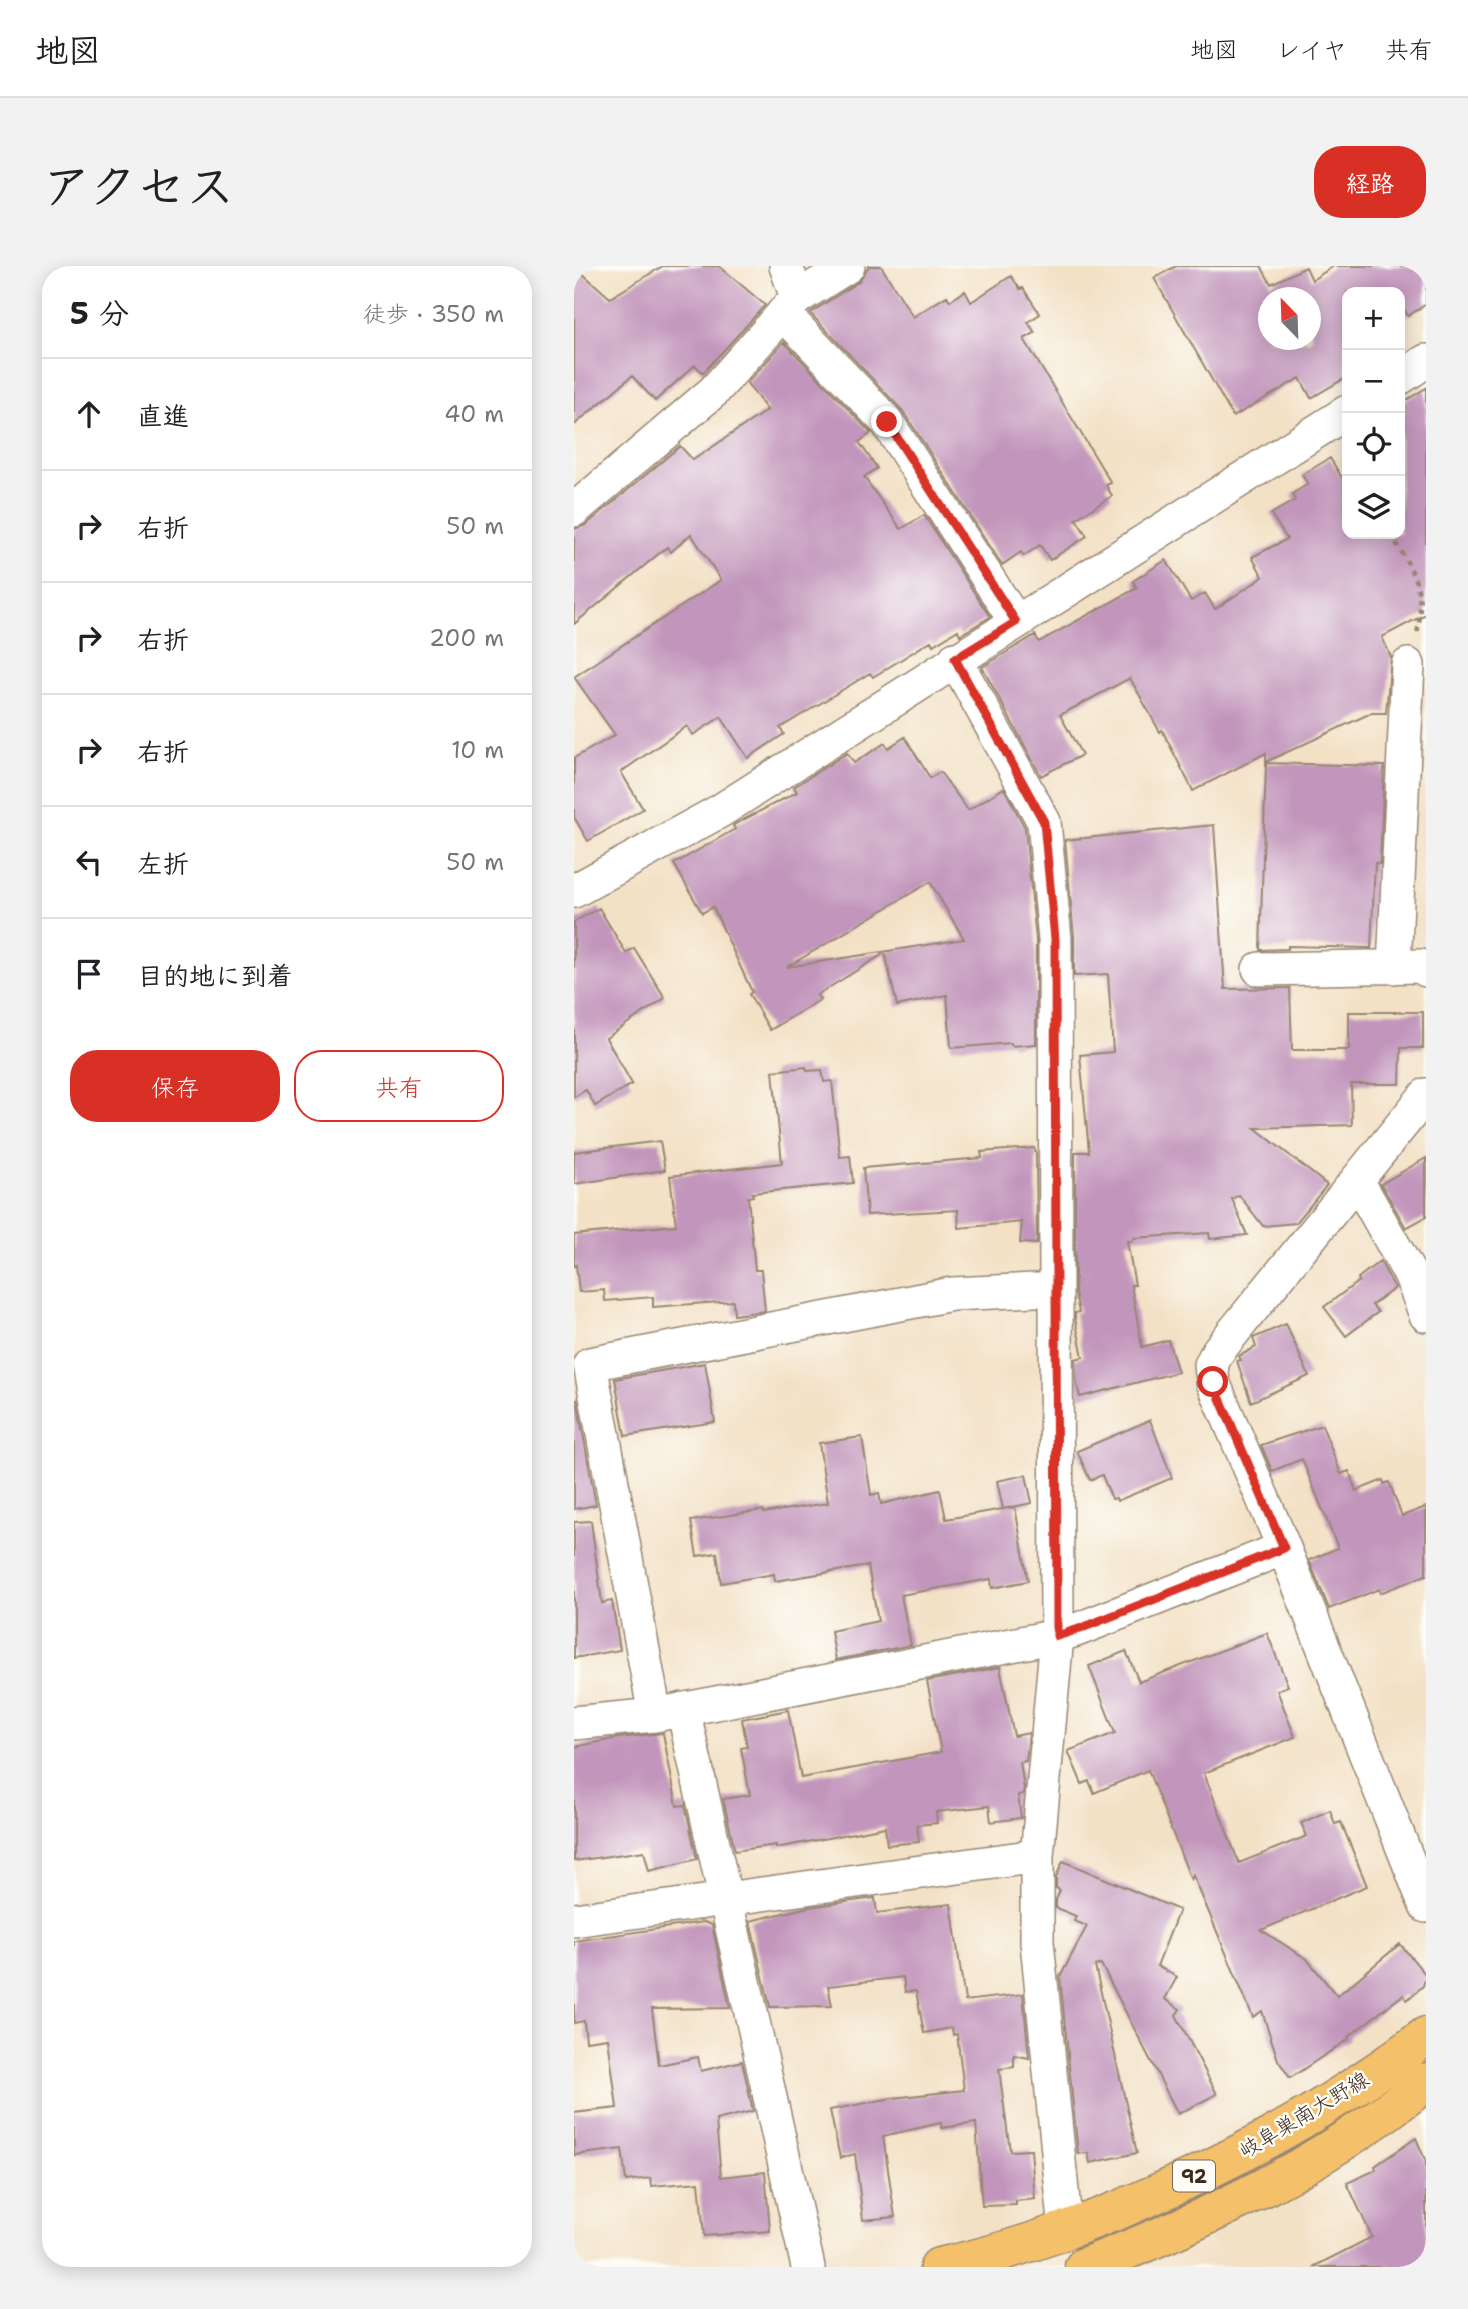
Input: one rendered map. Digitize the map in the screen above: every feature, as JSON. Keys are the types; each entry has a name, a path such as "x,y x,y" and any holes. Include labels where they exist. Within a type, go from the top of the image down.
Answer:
{"main road":[{"name":"岐阜巣南大野線","path":"939,2267 989,2257 1066,2231 1159,2193 1256,2145 1330,2103 1426,2036"},
{"name":"岐阜巣南大野線","path":"1084,2267 1146,2244 1239,2202 1313,2161 1426,2082"}],"street":[{"path":"786,266 790,305 887,422 1016,622"},
{"path":"574,510 713,391 790,305 848,266"},
{"path":"1405,375 1426,361"},
{"path":"577,885 720,811 1345,413"},
{"path":"955,659 1044,822 1055,939 1057,1636 1037,1856 1037,1942 1066,2231"},
{"path":"1259,969 1410,968 1408,665"},
{"path":"1426,1094 1218,1351 1211,1365 1213,1382 1284,1548 1426,1906"},
{"path":"1357,1180 1419,1272 1426,1315"},
{"path":"808,2267 724,1898 669,1712 590,1364 952,1294 1056,1289"},
{"path":"574,1723 669,1712 1057,1636 1284,1548"},
{"path":"574,1920 1037,1856"}],"path":[{"path":"1394,539 1421,586 1423,614 1408,665"}],"building":[{"path":"574,266 610,298 663,266 719,266 765,305 703,373 695,365 655,401 632,376 574,425"},
{"path":"869,266 881,266 913,317 947,296 950,301 965,291 971,302 1011,276 1020,289 1023,288 1040,314 1028,322 1035,333 1024,339 1111,483 1106,485 1112,496 1076,519 1087,536 1050,560 1040,545 1024,556 1021,552 1002,565 903,411 810,313 858,282"},
{"path":"1176,266 1261,266 1271,284 1306,267 1312,280 1334,266 1426,266 1426,304 1408,316 1405,311 1405,287 1342,287 1342,380 1311,398 1300,378 1233,417 1154,278"},
{"path":"784,342 871,433 859,442 877,468 864,477 901,529 924,515 990,617 960,635 958,630 933,645 931,641 873,677 870,673 780,728 784,734 748,758 721,717 693,735 687,726 621,772 643,809 588,841 574,817 574,758 615,735 574,677 721,580 691,534 671,552 667,547 574,624 574,529 586,525 680,446 693,460 767,410 747,383"},
{"path":"1426,388 1426,614 1382,637 1391,657 1386,713 1371,713 1266,762 1266,753 1193,791 1162,730 1160,732 1130,678 1060,715 1082,755 1041,776 982,667 1035,635 1039,642 1137,588 1133,581 1166,560 1191,601 1205,593 1215,609 1263,577 1252,557 1287,539 1271,514 1295,500 1292,494 1308,484 1302,475 1330,458 1342,478 1342,539 1405,539 1405,401"},
{"path":"905,737 930,778 940,772 968,810 1004,788 1025,828 1036,940 1036,1044 1012,1046 1011,1043 951,1048 947,995 897,1006 885,953 817,995 820,1000 770,1030 749,994 752,992 713,907 702,913 674,864 735,829 735,824 797,792 794,787 847,753 854,763 885,743 888,748","holes":["930,882 964,939 787,967"]},
{"path":"1266,763 1384,766 1380,864 1375,863 1371,948 1288,946 1288,949 1260,950"},
{"path":"1214,825 1225,989 1290,988 1292,1050 1349,1050 1349,1012 1423,1012 1423,1048 1401,1048 1400,1084 1351,1084 1352,1125 1255,1128 1327,1185 1296,1223 1263,1226 1239,1195 1232,1199 1247,1235 1210,1239 1209,1233 1133,1238 1133,1241 1127,1241 1135,1285 1131,1285 1142,1347 1168,1340 1178,1372 1080,1397 1075,1359 1083,1357 1075,1318 1075,1313 1079,1312 1075,1293 1075,1152 1089,1152 1080,1055 1113,1052 1108,974 1074,976 1074,937 1065,840"},
{"path":"599,908 626,953 634,948 665,998 606,1038 632,1084 595,1106 586,1090 574,1097 574,922"},
{"path":"806,1067 807,1071 822,1070 824,1082 832,1081 840,1157 850,1156 853,1183 752,1193 753,1196 748,1197 755,1270 761,1270 765,1311 734,1315 733,1301 653,1307 653,1297 605,1301 604,1290 579,1292 576,1265 574,1266 574,1235 676,1225 670,1176 782,1163 773,1071"},
{"path":"660,1141 665,1170 574,1184 574,1152"},
{"path":"1034,1148 1037,1244 1020,1243 1022,1222 959,1228 958,1210 867,1215 863,1168 982,1158 981,1152"},
{"path":"1426,1158 1426,1217 1406,1228 1381,1184"},
{"path":"1380,1261 1395,1288 1372,1305 1378,1312 1346,1336 1324,1307 1359,1281 1358,1278"},
{"path":"1286,1324 1309,1376 1251,1402 1237,1361 1241,1360 1239,1356 1256,1347 1253,1338"},
{"path":"705,1363 715,1422 625,1436 615,1379"},
{"path":"574,1400 577,1400 596,1505 574,1509"},
{"path":"1150,1420 1172,1478 1117,1501 1116,1498 1112,1499 1102,1475 1090,1480 1077,1451"},
{"path":"1322,1425 1341,1474 1349,1471 1356,1491 1383,1480 1384,1484 1389,1482 1402,1516 1426,1507 1426,1575 1380,1593 1379,1589 1329,1609 1309,1560 1338,1548 1302,1459 1272,1471 1261,1445"},
{"path":"862,1437 871,1495 879,1493 881,1504 940,1490 946,1519 1015,1507 1028,1581 992,1588 991,1579 901,1595 911,1645 836,1660 831,1631 878,1621 868,1566 775,1581 774,1574 721,1583 717,1553 697,1556 691,1521 828,1503 819,1443"},
{"path":"1026,1475 1032,1503 1003,1509 997,1481"},
{"path":"591,1521 602,1603 612,1601 620,1650 574,1658 574,1522"},
{"path":"1267,1633 1288,1686 1277,1690 1295,1737 1204,1773 1239,1863 1307,1836 1301,1823 1330,1810 1335,1824 1341,1822 1367,1886 1261,1930 1307,1959 1337,1996 1400,1944 1426,1975 1423,1986 1407,2000 1403,1995 1348,2037 1349,2039 1290,2078 1278,2060 1262,2011 1253,2017 1193,1875 1191,1880 1148,1770 1094,1793 1089,1781 1082,1784 1068,1751 1115,1733 1089,1666 1126,1651 1139,1682"},
{"path":"1000,1667 1014,1736 1029,1733 1026,1761 1020,1762 1024,1788 1023,1794 1018,1795 1021,1818 991,1822 989,1806 936,1812 937,1823 917,1825 919,1842 887,1845 885,1827 776,1848 776,1845 735,1851 723,1799 750,1795 741,1748 747,1747 742,1719 788,1710 801,1778 941,1752 927,1681"},
{"path":"663,1733 677,1806 685,1805 697,1859 649,1871 644,1851 574,1861 574,1747"},
{"path":"1063,1861 1179,1910 1157,1966 1177,1977 1165,1999 1180,2009 1176,2015 1217,2094 1178,2114 1101,1964 1095,1966 1137,2153 1090,2163 1088,2153 1078,2154 1060,1977 1087,1926 1074,1921 1076,1916 1056,1908 1060,1890 1056,1888 1056,1877"},
{"path":"875,1898 877,1913 951,1904 965,2001 1023,1994 1029,2058 1014,2055 1014,2067 999,2069 1010,2151 1031,2150 1035,2199 1016,2201 1016,2205 982,2206 976,2123 942,2128 941,2123 883,2136 895,2217 863,2220 855,2154 840,2158 830,2110 892,2098 964,2090 957,2034 953,2035 952,2028 924,2033 916,1991 905,1992 903,1977 828,1986 832,2006 770,2007 750,1921 809,1907"},
{"path":"704,1922 712,1925 730,2008 652,2009 659,2065 698,2057 701,2071 742,2061 753,2111 716,2120 721,2177 765,2172 770,2231 704,2236 699,2182 652,2186 651,2178 626,2181 622,2149 574,2155 574,2113 617,2108 608,2038 586,2041 584,2021 574,2023 574,1941"},
{"path":"1416,2138 1426,2162 1426,2267 1313,2267 1372,2237 1347,2183 1376,2170 1375,2166"}],"route":[{"path":"887,422 1016,622 955,659 1044,822 1055,939 1057,1636 1284,1548 1213,1382"}]}
